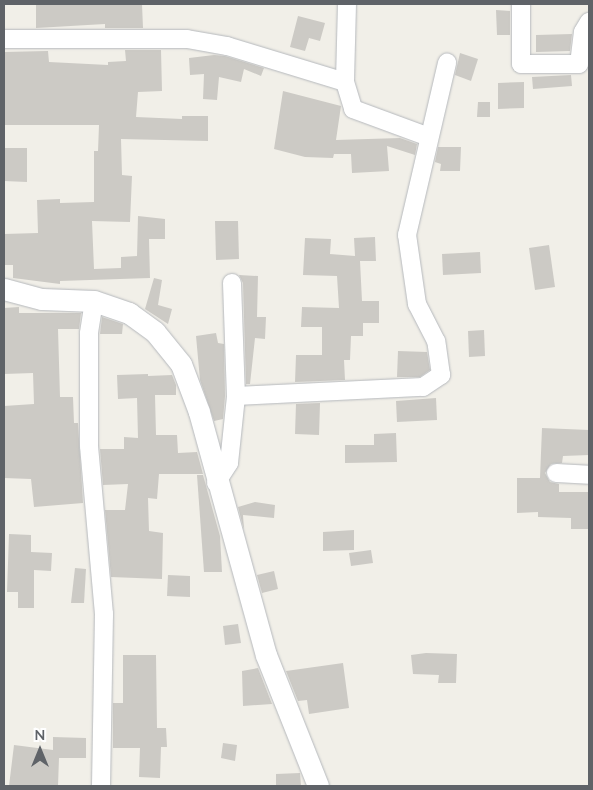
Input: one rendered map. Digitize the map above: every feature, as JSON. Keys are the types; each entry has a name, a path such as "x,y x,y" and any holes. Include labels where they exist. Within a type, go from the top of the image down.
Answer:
{"street":[{"path":"347,4 345,82 353,109 429,137"},
{"path":"521,4 521,64 579,64 583,32 589,22"},
{"path":"4,39 187,39 227,46 345,82"},
{"path":"236,396 424,386 441,375 436,341 416,304 407,236 447,62"},
{"path":"216,483 229,463 236,396 232,283"},
{"path":"4,289 42,298 94,301 129,313 155,332 181,364 199,412 216,483 266,654 318,786"},
{"path":"94,301 89,334 89,446 104,614 101,786"},
{"path":"556,473 589,475"}],"building":[{"path":"36,4 142,4 143,28 105,28 105,24 36,28"},
{"path":"496,10 510,11 510,35 497,35"},
{"path":"298,16 325,23 320,41 309,38 305,51 290,47"},
{"path":"572,34 570,51 536,52 536,35"},
{"path":"125,50 161,50 162,91 138,92 136,117 182,119 182,116 208,116 208,141 121,139 122,175 132,176 130,222 92,221 94,269 121,268 121,257 137,256 138,216 165,219 165,239 149,239 150,278 60,281 60,284 13,278 13,265 4,265 4,234 38,233 37,200 60,199 60,203 94,202 94,151 98,151 99,125 4,125 4,52 48,51 49,62 108,65 108,62 126,61"},
{"path":"460,53 478,59 471,81 455,75"},
{"path":"214,55 225,56 264,68 261,76 244,69 241,82 219,77 217,100 203,99 204,74 190,75 189,58"},
{"path":"571,75 572,86 533,89 532,77"},
{"path":"524,82 524,108 498,109 498,83"},
{"path":"283,91 341,106 336,140 400,138 417,144 415,155 387,146 389,171 352,173 351,154 334,154 333,158 305,157 274,149"},
{"path":"478,102 490,102 490,117 477,117"},
{"path":"438,147 461,147 460,171 440,171 441,164 435,162"},
{"path":"4,148 27,148 27,182 4,181"},
{"path":"215,221 238,221 239,259 216,260"},
{"path":"375,237 376,261 360,261 362,301 379,301 379,323 363,323 363,336 351,336 350,360 344,360 345,380 295,382 296,355 322,355 322,327 301,327 302,307 339,308 337,276 303,275 305,238 331,239 330,254 355,256 354,238"},
{"path":"549,245 555,287 535,290 529,248"},
{"path":"480,252 481,273 443,275 442,254"},
{"path":"239,275 258,276 257,317 266,317 265,339 255,338 250,384 246,384 243,283"},
{"path":"154,278 162,280 158,305 172,309 168,324 145,309"},
{"path":"19,307 19,313 81,313 79,329 58,329 60,397 73,397 74,423 78,423 83,503 34,507 31,479 4,478 4,406 34,404 33,373 4,374 4,308"},
{"path":"102,317 123,324 122,334 100,334"},
{"path":"484,330 485,356 469,357 468,331"},
{"path":"216,333 218,343 224,344 225,396 223,419 214,421 200,380 196,336"},
{"path":"398,351 427,352 430,370 420,377 397,377"},
{"path":"148,374 148,376 172,375 176,385 176,395 155,395 156,435 177,435 178,453 197,452 203,474 159,474 157,499 148,498 149,531 163,533 162,579 111,577 105,510 125,510 128,484 103,485 100,449 124,449 124,437 138,438 137,398 118,399 117,375"},
{"path":"436,398 437,420 397,422 396,401"},
{"path":"320,403 319,435 295,434 296,404"},
{"path":"542,428 589,430 589,455 563,456 562,463 551,464 545,473 550,482 559,484 559,492 589,492 589,529 571,529 571,518 538,517 538,512 517,513 517,478 540,478"},
{"path":"396,433 397,462 345,463 345,445 374,445 374,434"},
{"path":"197,475 203,475 220,536 222,572 204,572"},
{"path":"255,502 275,505 274,518 243,515 244,530 238,507"},
{"path":"354,530 354,550 323,551 323,532"},
{"path":"9,534 31,535 31,552 52,553 51,571 34,570 34,608 18,608 18,592 7,592"},
{"path":"371,550 373,563 351,566 349,553"},
{"path":"75,568 86,569 84,603 71,603"},
{"path":"274,571 278,589 262,593 257,575"},
{"path":"168,575 190,576 190,597 167,596"},
{"path":"238,624 241,643 225,645 223,626"},
{"path":"426,653 457,654 456,683 438,683 439,675 413,674 411,655"},
{"path":"123,655 156,655 157,728 166,728 167,747 161,747 160,778 139,777 140,748 113,748 113,703 123,703"},
{"path":"343,663 349,708 309,714 307,700 298,701 286,671"},
{"path":"258,668 272,704 243,706 242,671"},
{"path":"53,737 86,738 86,758 59,758 58,786 9,786 14,745 53,750"},
{"path":"223,743 237,745 235,761 221,758"},
{"path":"300,773 301,786 276,786 276,774"}]}
